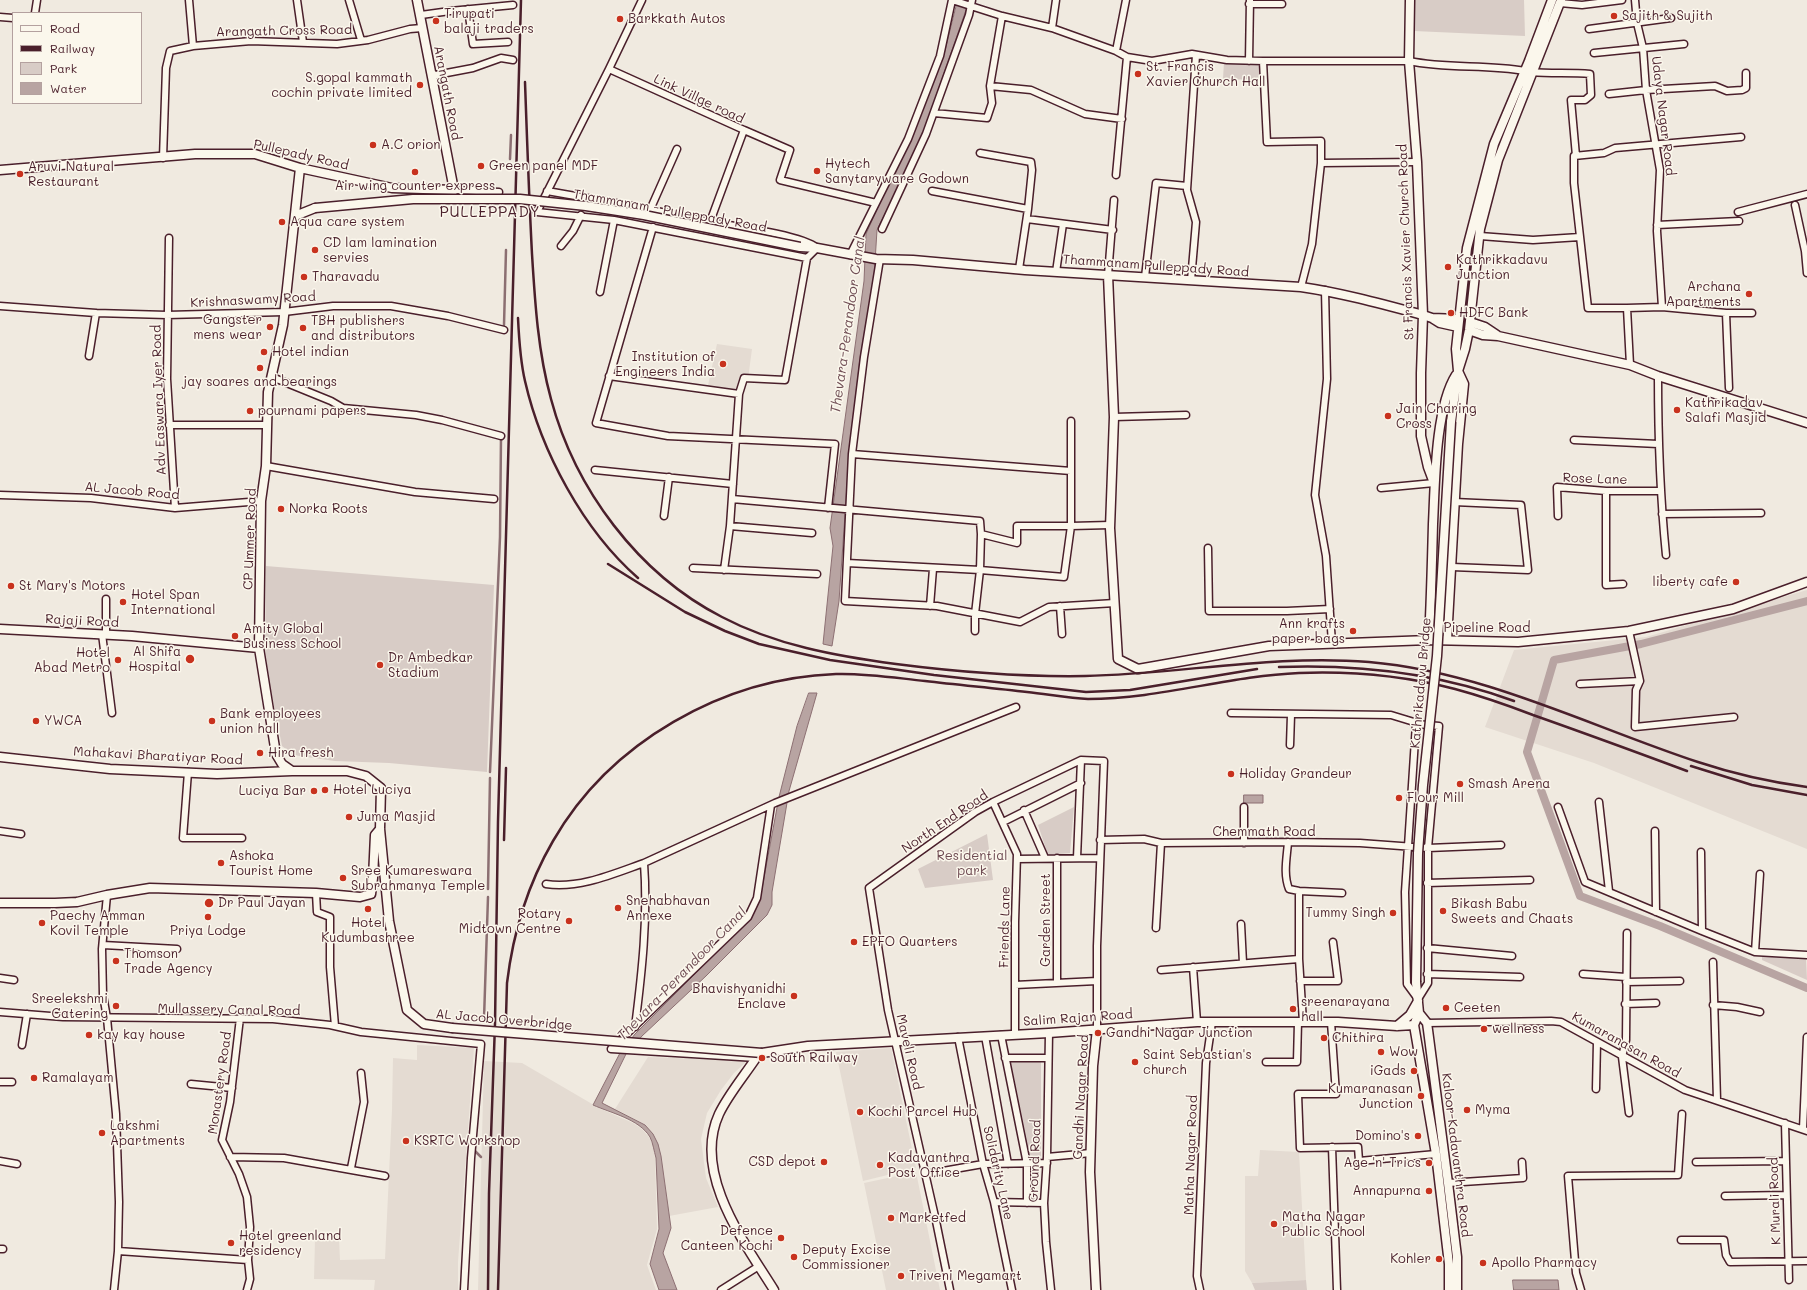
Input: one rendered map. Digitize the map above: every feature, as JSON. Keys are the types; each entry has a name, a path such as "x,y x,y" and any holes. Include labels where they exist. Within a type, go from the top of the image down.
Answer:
{"main road":[{"name":"Arangath Road","path":"417,0 454,190"},
{"name":"St Francis Xavier Church Road","path":"1410,0 1409,61 1417,162 1423,315 1421,436 1428,466 1434,483"},
{"path":"1429,640 1434,483 1442,415 1451,382 1458,371 1465,349 1480,236 1498,160 1528,72 1556,2"},
{"path":"1447,640 1452,567 1454,505 1464,384 1458,371 1456,349 1467,248 1485,172 1494,144 1528,72"},
{"name":"Pullepady Road","path":"0,170 163,158 195,154 255,154 300,168 392,188 454,190"},
{"name":"CP Ummer Road","path":"292,771 282,764 276,754 259,648 261,501 266,466 268,392 284,325 284,312 300,168"},
{"name":"Thammanam - Pulleppady Road","path":"315,208 413,199 520,199 616,211 792,246 817,248 864,258 878,259"},
{"path":"297,203 315,208"},
{"path":"295,216 315,208"},
{"name":"Thammanam Pulleppady Road","path":"878,259 913,260 1056,272 1325,290 1432,318 1459,323"},
{"path":"1108,275 1114,417 1110,525 1115,603"},
{"path":"1469,326 1485,327 1498,336 1630,365 1658,376 1807,423"},
{"name":"Kathrikadavu Bridge","path":"1419,1013 1416,982 1419,838 1423,785 1437,656 1451,422 1458,371"},
{"path":"1434,507 1454,505"},
{"name":"Pipeline Road","path":"1115,603 1118,659 1138,669 1270,646 1429,640 1518,642 1629,634 1734,609 1807,582"},
{"name":"Rajaji Road","path":"0,629 104,634 259,648"},
{"name":"Mahakavi Bharatiyar Road","path":"0,757 110,769 217,774 292,771"},
{"path":"0,903 70,902 150,888 316,893 360,897 371,894 375,835 380,829 381,788 366,776 347,771 292,771"},
{"name":"AL Jacob Overbridge","path":"380,829 389,921 402,988 407,1010 424,1024 759,1056"},
{"path":"1397,1026 1410,1015 1418,999"},
{"path":"1414,1025 1419,1013 1427,1023"},
{"name":"Salim Rajan Road","path":"759,1056 808,1046 1197,1022 1331,1022 1397,1026 1414,1025"},
{"name":"Kaloor-Kadavanthra Road","path":"1427,1023 1448,1183 1450,1239 1449,1290"},
{"name":"Kaloor-Kadavanthra Road","path":"1414,1025 1450,1239 1457,1257 1457,1290"},
{"name":"Gandhi Nagar Road","path":"1096,1290 1090,1172 1097,1029"},
{"path":"759,1056 719,1114 712,1139 712,1159 716,1181 726,1208 774,1290"}],"street":[{"path":"35,12 37,0"},
{"path":"189,0 193,46"},
{"path":"297,0 303,42"},
{"path":"350,0 361,40"},
{"path":"642,0 537,212 581,215 614,220 807,258"},
{"path":"850,255 908,139 940,56 953,0 971,4 1002,16 1052,28 1116,51 1127,57 1152,62 1196,54 1227,60 1409,61 1430,66 1508,68 1528,72 1554,74 1575,72 1590,74 1591,95 1585,100 1571,100 1576,156 1574,156 1574,183 1588,308 1662,307 1726,313 1752,313"},
{"path":"1052,28 1056,0"},
{"path":"1116,51 1126,0"},
{"path":"1556,2 1582,5 1622,0"},
{"name":"Udaya Nagar Road","path":"1635,0 1646,90 1657,144 1660,170 1657,225 1662,307"},
{"path":"1248,61 1249,2 1282,4"},
{"path":"882,229 934,112 971,4"},
{"path":"421,16 468,9 513,5"},
{"path":"468,9 473,44 508,42"},
{"path":"934,112 987,118 992,103 990,86 1002,16"},
{"path":"0,17 12,18"},
{"path":"1589,29 1671,18"},
{"name":"Arangath Cross Road","path":"163,158 166,68 170,51 193,46 251,41 337,44 410,29 422,28"},
{"path":"1594,53 1684,44"},
{"path":"1191,280 1196,222 1187,186 1196,54"},
{"path":"1116,175 1127,57"},
{"path":"431,73 436,75 468,70 501,58 513,60"},
{"path":"1264,61 1268,142 1321,141 1321,163 1312,244 1301,288"},
{"name":"Link Villge road","path":"609,69 744,130 710,222"},
{"path":"1609,94 1646,90 1715,86 1727,91 1742,90 1746,88 1746,73"},
{"path":"990,86 1031,90 1085,114 1122,119"},
{"path":"744,130 790,150 780,180 876,203"},
{"path":"1576,156 1604,153 1615,148 1741,138"},
{"path":"650,210 677,149"},
{"path":"980,153 1031,162 1032,170 1027,219 1019,269"},
{"path":"1321,163 1417,162"},
{"path":"1145,277 1156,183 1187,186"},
{"name":"Pullepady Road","path":"454,190 499,192"},
{"path":"547,191 790,238 811,243 817,248 807,258 785,380 744,378 740,394 730,526 724,570"},
{"path":"932,191 1028,209"},
{"path":"1738,212 1807,194"},
{"path":"1108,275 1113,230 1114,200"},
{"path":"1795,205 1806,250 1807,273"},
{"path":"561,246 573,231 581,215"},
{"path":"1027,219 1113,230"},
{"path":"600,292 614,220"},
{"path":"1657,225 1739,221"},
{"path":"1056,272 1063,224"},
{"path":"653,227 596,424 668,436 835,444 830,508"},
{"path":"1480,236 1533,240 1580,236"},
{"name":"Adv Easwara Iyer Road","path":"169,238 167,379 175,508"},
{"path":"878,259 852,454 847,510 845,602 930,606 1020,622 1049,607 1115,603"},
{"path":"1325,290 1327,379 1315,495 1326,556 1332,643"},
{"name":"Krishnaswamy Road","path":"0,306 96,313 167,315 284,312 333,306 391,306 448,316 504,330"},
{"path":"1627,308 1630,365"},
{"path":"89,356 96,313"},
{"path":"1726,313 1729,388"},
{"path":"609,376 740,394"},
{"path":"1658,376 1660,491 1666,555"},
{"path":"272,377 331,401 344,408 416,414 501,436"},
{"path":"1114,417 1186,415"},
{"path":"847,563 933,569 980,570 1064,577 1071,526 1071,421"},
{"path":"169,425 267,425"},
{"path":"1574,440 1658,444"},
{"path":"852,454 1071,471"},
{"path":"266,466 415,492 494,499"},
{"path":"595,470 733,484"},
{"path":"664,516 669,477"},
{"path":"1381,488 1434,483"},
{"name":"Rose Lane","path":"1558,516 1557,487 1606,491 1660,491"},
{"path":"1606,491 1606,585 1623,584"},
{"name":"AL Jacob Road","path":"0,495 91,498 175,508 261,501"},
{"path":"732,499 980,521 980,570 975,614 976,631"},
{"path":"1452,567 1528,570 1521,505 1454,505"},
{"path":"1662,514 1761,513"},
{"path":"981,534 1017,543 1017,526 1110,525"},
{"path":"730,526 812,533"},
{"path":"1208,548 1208,611 1287,611 1330,609"},
{"path":"693,568 817,574"},
{"path":"930,606 933,569"},
{"path":"106,599 104,634 112,713"},
{"path":"1060,606 1062,634"},
{"path":"1629,634 1640,681 1636,690 1635,727 1734,717"},
{"path":"1580,684 1640,681"},
{"path":"546,884 556,886 598,879 644,863 773,804 1016,707"},
{"path":"1231,713 1291,715 1391,715 1414,722 1416,724 1439,726 1428,848 1428,983 1418,999 1407,984 1405,892 1416,724"},
{"path":"1290,745 1291,715"},
{"path":"1077,858 1081,760"},
{"name":"North End Road","path":"869,888 975,812 993,802 1081,760 1104,761"},
{"name":"Gandhi Nagar Road","path":"1097,1029 1100,840 1104,761"},
{"path":"188,772 183,838 242,838"},
{"path":"1003,822 1024,810 1081,783"},
{"name":"Friends Lane","path":"993,802 1017,854 1015,1034"},
{"path":"1600,802 1609,891"},
{"path":"759,1056 611,1049 748,917 757,898 773,804"},
{"path":"1244,806 1244,843"},
{"path":"1558,807 1585,882 1755,952 1807,956"},
{"path":"1024,810 1045,858"},
{"path":"0,831 21,834"},
{"path":"1655,831 1656,912"},
{"name":"Chemmath Road","path":"1100,840 1144,838 1161,843 1288,842 1428,848 1501,845"},
{"path":"1288,842 1286,882 1289,889 1299,891 1342,893"},
{"path":"1156,928 1161,843"},
{"path":"1701,852 1702,931"},
{"name":"Garden Street","path":"1057,858 1057,983"},
{"path":"1017,859 1100,858"},
{"path":"635,1027 645,934 646,896 644,863"},
{"path":"1755,952 1760,874"},
{"path":"1427,883 1530,880"},
{"name":"Maveli Road","path":"869,888 888,1010 926,1174 950,1290"},
{"path":"1266,1062 1297,1062 1300,1022 1299,891"},
{"path":"316,893 317,912 330,916 330,967 335,1026"},
{"path":"107,895 103,945 103,995 107,1018 116,1114 119,1202 118,1251 114,1290"},
{"path":"1241,924 1243,963"},
{"path":"1627,933 1625,1004 1626,1040 1622,1057 1629,1113"},
{"path":"1300,981 1338,980 1333,942"},
{"path":"103,945 178,949"},
{"path":"1427,948 1512,956"},
{"path":"1161,970 1299,959"},
{"path":"1713,962 1713,1004 1717,1100"},
{"path":"1193,967 1197,1022"},
{"path":"1427,974 1520,977"},
{"path":"1583,974 1626,980 1680,981"},
{"path":"0,978 14,980"},
{"path":"1015,985 1097,981"},
{"path":"1625,1004 1656,1003"},
{"path":"1713,1004 1760,1012"},
{"name":"Mullassery Canal Road","path":"0,1012 63,1017 273,1019 335,1026 361,1032 481,1044 471,1158 464,1290"},
{"path":"22,1045 27,1014"},
{"name":"Monastery Road","path":"240,1018 232,1088 222,1140 239,1174 247,1197 250,1227 248,1260 250,1279 247,1290"},
{"name":"Matha Nagar Road","path":"1200,1290 1197,1276 1206,1063 1212,1022"},
{"path":"1331,1022 1336,1094 1298,1094 1300,1148 1358,1146 1359,1161 1436,1154"},
{"name":"Kumaranasan Road","path":"1427,1023 1561,1022 1622,1057 1685,1090 1785,1122 1805,1130"},
{"name":"Ground Road","path":"1048,1032 1047,1160 1044,1203 1051,1290"},
{"path":"1000,1035 1027,1164 1027,1203"},
{"path":"985,1036 1008,1164"},
{"name":"Solidarity Lane","path":"958,1037 983,1164 994,1202 1012,1290"},
{"path":"1805,1130 1807,1037"},
{"path":"1596,1090 1597,1042"},
{"path":"1005,1058 1048,1058"},
{"path":"351,1168 364,1102 360,1073"},
{"path":"0,1082 12,1082"},
{"path":"191,1084 232,1088"},
{"path":"1581,1290 1576,1274 1568,1176 1678,1175 1682,1114"},
{"name":"K Murali Road","path":"1785,1122 1789,1280"},
{"path":"1332,1147 1337,1290"},
{"path":"926,1174 983,1164 1027,1164 1091,1153"},
{"path":"230,1157 284,1158 351,1168 385,1176"},
{"path":"0,1161 17,1164"},
{"path":"1696,1162 1785,1161"},
{"path":"1448,1183 1523,1178 1522,1162"},
{"path":"1725,1196 1786,1195"},
{"path":"994,1202 1044,1203"},
{"path":"1681,1240 1724,1240 1726,1255 1730,1262 1807,1261"},
{"path":"118,1251 248,1260"},
{"path":"724,1289 759,1266"}],"shaded area":[{"path":"717,344 752,349 748,379 742,377 737,394 707,390"},
{"path":"1807,590 1807,849 1594,763 1485,727 1514,650 1646,637"},
{"path":"417,1045 474,1048 458,1262 458,1290 374,1290 375,1280 314,1279 315,1240 339,1239 340,1260 385,1259 393,1058 417,1060"},
{"path":"891,1048 916,1168 863,1181 836,1052"},
{"path":"648,1057 747,1061 734,1073 721,1090 707,1113 701,1139 706,1178 718,1207 669,1216 661,1156 645,1125 615,1109"},
{"path":"484,1061 522,1063 599,1108 633,1123 642,1129 649,1137 653,1146 655,1158 657,1229 647,1265 656,1290 478,1290"},
{"name":"Matha Nagar Public School","path":"1260,1150 1299,1152 1306,1280 1252,1283 1245,1271 1245,1176 1258,1176"},
{"path":"916,1172 940,1290 886,1290 864,1183"}],"green space":[{"path":"1415,0 1524,0 1525,36 1414,31"},
{"path":"1224,62 1260,63 1260,80 1223,79"},
{"name":"Dr Ambedkar Stadium","path":"266,566 494,585 487,772 389,763 335,761 293,755 282,746 269,681 265,649"},
{"path":"1074,807 1070,853 1048,855 1038,825"},
{"name":"Residential park","path":"987,834 993,880 925,888 918,869"},
{"path":"1762,955 1806,959 1807,980 1762,960"},
{"path":"1041,1060 1041,1160 1031,1160 1011,1062"},
{"path":"1306,1280 1307,1290 1255,1290 1252,1283"}],"water":[{"name":"Thevara-Perandoor Canal","path":"958,0 968,0 966,10 920,142 877,230 874,278 860,358 849,456 839,601 832,646 823,644 833,546 830,528 864,281 866,234 911,140 944,54"},
{"name":"Thevara-Perandoor Canal","path":"809,693 817,693 789,791 772,892 772,905 767,915 706,976 642,1036 626,1054 602,1103 645,1125 653,1134 658,1144 671,1228 663,1253 677,1290 659,1290 650,1264 659,1229 656,1158 651,1139 645,1131 632,1121 593,1105 620,1053 635,1034 749,920 760,899 779,797 797,726"},
{"path":"1244,795 1263,795 1263,803 1244,803"},
{"path":"1513,1280 1558,1280 1559,1290 1514,1290"}],"waterway":[{"path":"510,159 511,135"},
{"path":"504,325 506,250"},
{"path":"490,772 500,537 501,437"},
{"path":"1807,601 1641,644 1554,660 1527,752 1580,896 1660,926 1807,988"},
{"path":"488,889 490,778"},
{"path":"484,1019 488,897"},
{"path":"474,1150 481,1157"}],"railway":[{"path":"488,1290 489,1193 495,1024 498,821 521,0"},
{"path":"525,82 534,291 543,363 551,399 562,432 576,465 594,496 614,526 637,553 663,577 692,599 722,617 763,635 806,648 829,653 896,664 990,673 1038,676 1085,676 1156,672 1262,662 1333,660 1369,662 1412,668 1454,677 1536,702 1657,748 1725,770 1779,783 1807,787"},
{"path":"518,318 523,373 532,408 553,461 582,513 599,537 618,559 638,578"},
{"path":"608,564 685,612 725,631 759,644 830,660 934,675 1086,692 1130,690 1257,669"},
{"path":"1279,667 1339,667 1398,672 1456,683 1514,701"},
{"path":"498,1290 507,983 513,946 529,892 536,874 553,841 577,806 605,774 638,746 674,722 712,702 752,688 794,678 836,674 881,676 1088,699 1115,698 1167,692 1272,675 1299,673 1377,675 1436,684 1504,704 1687,771"},
{"path":"1691,766 1752,785 1807,795"},
{"path":"504,840 506,768"}],"place":[{"name":"Sajith & Sujith","path":"1614,16"},
{"name":"Barkkath Autos","path":"620,19"},
{"name":"Tirupati balaji traders","path":"436,21"},
{"name":"St. Francis Xavier Church Hall","path":"1138,74"},
{"name":"S.gopal kammath cochin private limited","path":"420,85"},
{"name":"A.C orion","path":"373,145"},
{"name":"Green panel MDF","path":"481,166"},
{"name":"Hytech Sanytaryware Godown","path":"817,171"},
{"name":"Air wing counter express","path":"415,172"},
{"name":"Aruvi Natural Restaurant","path":"20,174"},
{"name":"Aqua care system","path":"282,222"},
{"name":"CD lam lamination servies","path":"315,250"},
{"name":"Kathrikkadavu Junction","path":"1448,267"},
{"name":"Tharavadu","path":"304,277"},
{"name":"Archana Apartments","path":"1749,294"},
{"name":"HDFC Bank","path":"1451,313"},
{"name":"Gangster mens wear","path":"270,327"},
{"name":"TBH publishers and distributors","path":"303,328"},
{"name":"Hotel indian","path":"264,352"},
{"name":"Institution of Engineers India","path":"723,364"},
{"name":"jay soares and bearings","path":"260,368"},
{"name":"Kathrikadav Salafi Masjid","path":"1677,410"},
{"name":"pournami papers","path":"250,411"},
{"name":"Jain Charing Cross","path":"1388,416"},
{"name":"Norka Roots","path":"281,509"},
{"name":"liberty cafe","path":"1736,582"},
{"name":"St Mary's Motors","path":"11,586"},
{"name":"Hotel Span International","path":"123,602"},
{"name":"Ann krafts paper bags","path":"1353,631"},
{"name":"Amity Global Business School","path":"235,636"},
{"name":"Al Shifa Hospital","path":"190,659"},
{"name":"Hotel Abad Metro","path":"118,660"},
{"name":"Dr Ambedkar Stadium","path":"380,665"},
{"name":"YWCA","path":"36,721"},
{"name":"Bank employees union hall","path":"212,721"},
{"name":"Hira fresh","path":"260,753"},
{"name":"Holiday Grandeur","path":"1231,774"},
{"name":"Smash Arena","path":"1460,784"},
{"name":"Hotel Luciya","path":"325,790"},
{"name":"Luciya Bar","path":"314,791"},
{"name":"Flour Mill","path":"1399,798"},
{"name":"Juma Masjid","path":"349,817"},
{"name":"Ashoka Tourist Home","path":"221,863"},
{"name":"Sree Kumareswara Subrahmanya Temple","path":"343,878"},
{"name":"Dr Paul Jayan","path":"209,903"},
{"name":"Snehabhavan Annexe","path":"618,908"},
{"name":"Hotel Kudumbashree","path":"368,909"},
{"name":"Bikash Babu Sweets and Chaats","path":"1443,911"},
{"name":"Tummy Singh","path":"1393,913"},
{"name":"Priya Lodge","path":"208,917"},
{"name":"Rotary Midtown Centre","path":"569,921"},
{"name":"Paechy Amman Kovil Temple","path":"42,923"},
{"name":"EPFO Quarters","path":"854,942"},
{"name":"Thomson Trade Agency","path":"116,961"},
{"name":"Bhavishyanidhi Enclave","path":"794,996"},
{"name":"Sreelekshmi Catering","path":"116,1006"},
{"name":"Ceeten","path":"1446,1008"},
{"name":"sreenarayana hall","path":"1293,1009"},
{"name":"wellness","path":"1484,1029"},
{"name":"Gandhi Nagar Junction","path":"1098,1033"},
{"name":"kay kay house","path":"89,1035"},
{"name":"Chithira","path":"1324,1038"},
{"name":"Wow","path":"1381,1052"},
{"name":"South Railway","path":"762,1058"},
{"name":"Saint Sebastian's church","path":"1135,1062"},
{"name":"iGads","path":"1414,1071"},
{"name":"Ramalayam","path":"34,1078"},
{"name":"Kumaranasan Junction","path":"1421,1096"},
{"name":"Myma","path":"1467,1110"},
{"name":"Kochi Parcel Hub","path":"860,1112"},
{"name":"Lakshmi Apartments","path":"102,1133"},
{"name":"Domino's","path":"1418,1136"},
{"name":"KSRTC Workshop","path":"406,1141"},
{"name":"CSD depot","path":"824,1162"},
{"name":"Age 'n' Trics","path":"1429,1163"},
{"name":"Kadavanthra Post Office","path":"880,1165"},
{"name":"Annapurna","path":"1429,1191"},
{"name":"Marketfed","path":"891,1218"},
{"name":"Matha Nagar Public School","path":"1274,1224"},
{"name":"Defence Canteen Kochi","path":"781,1238"},
{"name":"Hotel greenland residency","path":"231,1243"},
{"name":"Deputy Excise Commissioner","path":"794,1257"},
{"name":"Kohler","path":"1439,1259"},
{"name":"Apollo Pharmacy","path":"1483,1263"},
{"name":"Triveni Megamart","path":"901,1276"}],"district":[{"name":"PULLEPPADY","path":"490,212"}]}
